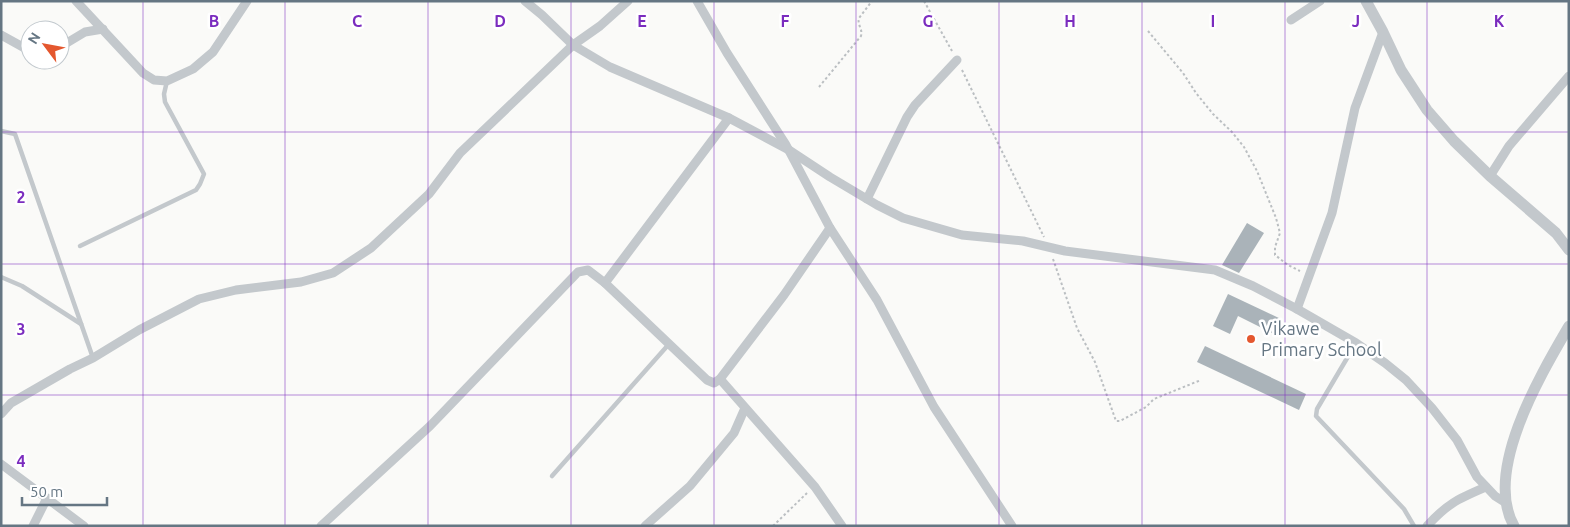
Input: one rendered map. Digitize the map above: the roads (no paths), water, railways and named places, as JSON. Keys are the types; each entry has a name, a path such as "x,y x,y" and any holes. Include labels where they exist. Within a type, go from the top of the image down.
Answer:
{"street":[{"path":"76,1 143,73 154,80 167,81 193,69 213,52 247,1"},
{"path":"525,1 573,45 627,75 729,118 789,150 868,200 903,218 962,234 1023,242 1065,251 1215,270 1297,308 1356,343 1406,380 1432,408 1456,440 1477,477 1486,488 1506,503"},
{"path":"1,414 12,403 70,369 199,299 236,290 301,282 333,273 371,248 429,194 460,153 573,45 600,26 628,1"},
{"path":"697,1 727,53 789,150 830,228 877,300 934,407 1012,526"},
{"path":"1291,20 1320,1"},
{"path":"1366,1 1401,70 1427,110 1454,141 1490,176 1556,233 1569,250"},
{"path":"70,41 85,32 103,29"},
{"path":"1297,308 1332,213 1355,108 1383,32"},
{"path":"1,35 20,45"},
{"path":"868,200 907,117 915,105 957,60"},
{"path":"1490,176 1509,146 1569,76"},
{"path":"605,283 729,118"},
{"path":"321,526 430,426 578,272 588,270 605,283 707,380 714,383 720,379 784,295 830,228"},
{"path":"1514,526 1506,503 1506,473 1523,414 1547,364 1569,326"},
{"path":"720,379 815,487 842,526"},
{"path":"645,526 690,486 734,433 745,408"},
{"path":"1,464 84,526"},
{"path":"1427,526 1442,510 1455,500 1486,488"},
{"path":"33,526 47,498"}],"lane":[{"path":"80,246 196,190 200,184 204,174 165,102 164,94 167,81"},
{"path":"1,131 15,134 93,358"},
{"path":"1,277 22,286 81,324"},
{"path":"1356,343 1317,409 1316,416 1404,509 1414,526"},
{"path":"552,476 669,344"}],"place":[{"name":"Vikawe Primary School","path":"1251,339"}]}
